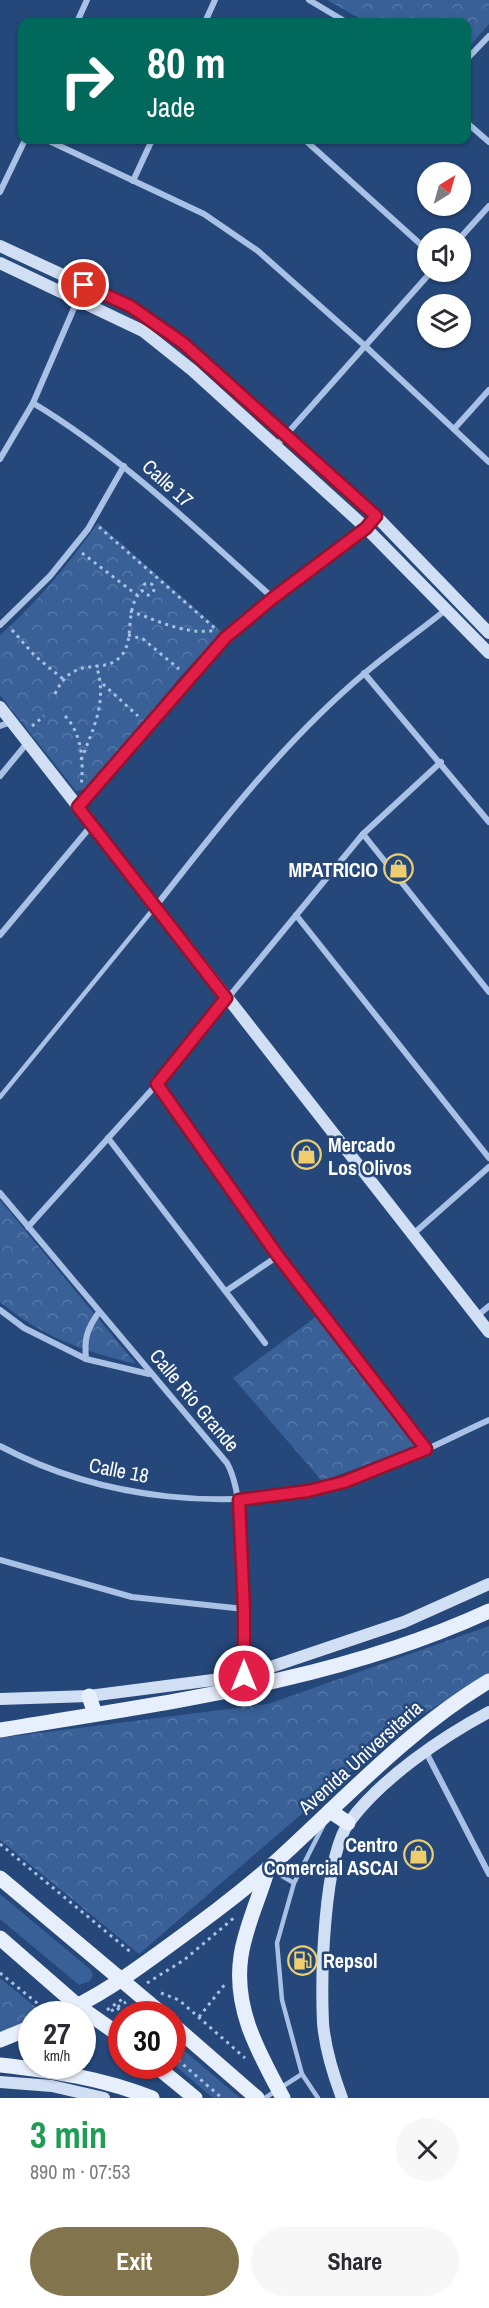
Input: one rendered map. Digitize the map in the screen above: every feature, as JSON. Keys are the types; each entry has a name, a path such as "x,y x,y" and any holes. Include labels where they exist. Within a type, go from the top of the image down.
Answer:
{"main road":[{"path":"0,1730 144,1708 262,1686 395,1648 450,1629 489,1611"},
{"name":"Avenida Universitaria","path":"86,2001 140,1968 268,1868 422,1728 459,1699 489,1681"},
{"path":"89,1696 95,1714"},
{"path":"330,1811 348,1823"},
{"path":"268,1868 241,1955 239,1996 253,2042 281,2093"},
{"path":"0,1878 122,1980 144,1991 152,2001"},
{"path":"0,1938 72,2001"},
{"path":"96,2017 108,2026"},
{"path":"0,2040 18,2033"},
{"path":"186,2036 257,2098"},
{"path":"0,2065 57,2071 101,2080 152,2098"},
{"path":"172,2079 195,2098"}],"street":[{"path":"79,18 87,0"},
{"path":"207,18 215,0"},
{"path":"309,0 339,18"},
{"path":"471,55 489,36"},
{"path":"471,126 489,142"},
{"path":"0,192 23,144"},
{"path":"55,144 204,214 249,245 364,345 489,462"},
{"path":"133,181 150,144"},
{"path":"309,144 417,241"},
{"path":"469,228 489,206"},
{"path":"0,246 130,306 156,322 376,516 489,633"},
{"path":"0,263 143,331 192,370 366,528 489,653"},
{"path":"276,446 421,282"},
{"path":"0,459 33,403 84,285"},
{"path":"454,429 489,390"},
{"name":"Calle 17","path":"33,403 75,429 124,466 273,598"},
{"path":"0,625 50,576 88,529 124,466"},
{"path":"78,807 225,638 273,598 366,528 376,516"},
{"path":"155,907 242,797 308,727 364,674 458,600"},
{"path":"364,674 441,762 489,822"},
{"path":"0,707 5,724 28,741 91,826 489,1332"},
{"path":"0,776 28,741"},
{"path":"28,1227 157,1084 363,834 441,762"},
{"path":"0,935 91,826"},
{"path":"363,834 489,992"},
{"path":"296,915 489,1158"},
{"path":"157,1084 278,1256 426,1449"},
{"path":"108,1138 265,1343"},
{"path":"412,1235 489,1167"},
{"name":"Calle Río Grande","path":"0,1193 234,1474 239,1500 244,1609 244,1676"},
{"path":"226,1291 278,1256"},
{"path":"477,1316 489,1306"},
{"path":"0,1310 24,1328 86,1359 150,1374"},
{"path":"86,1359 84,1340 88,1328 99,1312"},
{"name":"Calle 18","path":"0,1446 80,1480 154,1494 239,1500 308,1491 344,1482 426,1449 489,1420"},
{"path":"0,1560 132,1597 244,1609"},
{"path":"0,1699 89,1696 244,1676 404,1622 489,1584"},
{"name":"Avenida Universitaria","path":"342,2098 327,2051 323,2024 328,1902 340,1843 348,1823 387,1783 426,1752 489,1712"},
{"path":"426,1752 489,1874"},
{"path":"0,2082 52,2086 104,2098"}],"lane":[{"path":"0,1097 155,907"},
{"path":"318,2098 302,2074 282,2000 277,1943 294,1883 330,1811"},
{"path":"268,1868 294,1883"},
{"path":"265,2098 281,2093 302,2074"}],"path":[{"path":"99,527 217,630 183,631 160,620 130,611"},
{"path":"82,553 137,595"},
{"path":"152,584 157,577"},
{"path":"55,694 63,679 79,668 116,661 122,655 128,635 130,611 144,584 152,584"},
{"path":"142,590 147,595 151,595 155,590 152,584"},
{"path":"12,630 35,656 63,679"},
{"path":"128,635 142,639 179,669"},
{"path":"96,665 103,684 138,716"},
{"path":"81,760 93,728 103,684"},
{"path":"32,726 44,716"},
{"path":"66,716 74,724 81,760 81,786"},
{"path":"0,1844 135,1956 140,1968 144,1991 125,2001"},
{"path":"199,2017 240,1964"},
{"path":"0,1973 34,2001"},
{"path":"159,1992 179,2000 252,2064"},
{"path":"99,2019 108,2012"},
{"path":"186,2067 222,2098"}],"green space":[{"path":"327,0 489,0 489,24 471,44 471,18 359,18"},
{"path":"98,523 222,632 180,677 89,789 76,791 0,695 0,635 52,582"},
{"path":"0,1200 136,1364 80,1348 48,1334 0,1302"},
{"path":"317,1316 417,1446 322,1481 233,1378"},
{"path":"489,1626 489,1675 406,1724 139,1954 0,1840 0,1738 268,1704"},
{"path":"0,1894 91,1970 93,1975 90,1981 79,1985 0,1919"},
{"path":"0,1978 28,2001 18,2001 18,2025 0,2033"},
{"path":"186,2052 240,2098 213,2098 186,2075"}],"place":[{"name":"MPATRICIO","path":"399,869"},
{"name":"Mercado Los Olivos","path":"307,1155"},
{"name":"Centro Comercial ASCAI","path":"419,1855"},
{"name":"Repsol","path":"302,1960"}],"route":[{"path":"84,285 130,306 183,343 376,516 366,528 273,598 225,638 78,807 226,998 157,1084 278,1256 426,1449 344,1482 308,1491 239,1500 244,1609 244,1676"}]}
